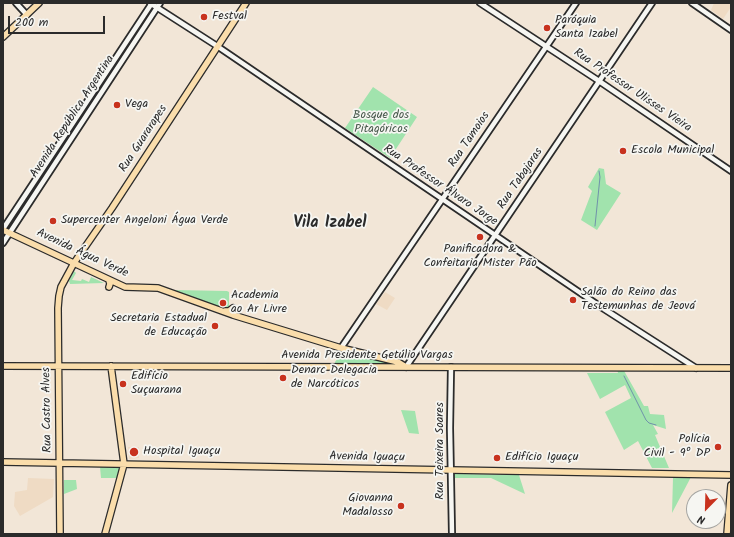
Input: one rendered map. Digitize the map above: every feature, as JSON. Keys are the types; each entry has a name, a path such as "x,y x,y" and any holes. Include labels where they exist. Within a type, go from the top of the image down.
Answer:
{"main road":[{"path":"3,37 39,3"},
{"name":"Rua Guararapes","path":"61,287 74,263 112,208 246,3"},
{"name":"Avenida Água Verde","path":"3,229 125,287 158,288 233,314 406,367"},
{"path":"109,280 109,287"},
{"name":"Rua Castro Alves","path":"60,534 58,302 61,287"},
{"path":"224,311 230,311 233,308"},
{"name":"Avenida Presidente Getúlio Vargas","path":"3,366 395,364"},
{"path":"105,534 124,464 111,366"},
{"name":"Avenida Presidente Getúlio Vargas","path":"406,367 731,368"},
{"name":"Avenida Iguaçu","path":"3,462 731,475"},
{"path":"726,534 731,485"}],"street":[{"path":"16,3 27,15"},
{"name":"Rua Professor Ulisses Vieira","path":"480,3 599,80 731,171"},
{"name":"Rua Tamoios","path":"341,348 576,3"},
{"name":"Rua Tabajaras","path":"406,367 652,3"},
{"path":"692,3 731,30"},
{"name":"Rua Professor Álvaro Jorge","path":"154,4 604,309 696,368"},
{"name":"Avenida República Argentina","path":"3,229 154,4"},
{"name":"Avenida República Argentina","path":"3,242 154,4"},
{"name":"Rua Teixeira Soares","path":"451,367 452,534"}],"shaded area":[{"path":"714,3 731,3 731,7 723,19 711,10"},
{"path":"385,292 395,298 387,310 376,304"},
{"name":"Hospital Iguaçu","path":"128,447 139,447 139,458 129,459"},
{"path":"28,478 54,479 53,497 20,516 14,506 15,492 27,490"}],"green space":[{"name":"Bosque dos Pitagóricos","path":"373,87 417,117 390,158 345,128"},
{"path":"599,168 604,169 606,184 621,193 597,230 581,220 592,191 588,187"},
{"path":"74,271 76,273 72,280 81,281 82,279 89,282 91,277 104,283 70,284 69,281"},
{"path":"174,290 227,291 229,292 229,308 227,310"},
{"path":"343,351 387,362 388,364 337,366 335,362"},
{"path":"617,369 623,369 644,406 648,406 650,414 664,415 666,429 653,425 658,434 655,435 669,468 652,468 638,441 624,450 605,412 631,398 625,385 600,399 587,373 618,373"},
{"path":"401,410 415,411 419,434 409,433"},
{"path":"100,467 120,467 118,478 101,478"},
{"path":"454,474 519,475 525,494 491,478 455,478"},
{"path":"691,477 672,513 673,478"},
{"path":"64,480 76,480 77,489 64,494"}],"waterway":[{"path":"595,226 600,177 599,171"},
{"path":"624,376 646,420 649,423 656,425"}],"place":[{"name":"Festval","path":"204,17"},
{"name":"Paróquia Santa Izabel","path":"547,28"},
{"name":"Vega","path":"117,105"},
{"name":"Escola Municipal","path":"623,151"},
{"name":"Supercenter Angeloni Água Verde","path":"53,221"},
{"name":"Panificadora & Confeitaria Mister Pão","path":"480,237"},
{"name":"Salão do Reino das Testemunhas de Jeová","path":"573,300"},
{"name":"Academia ao Ar Livre","path":"223,303"},
{"name":"Secretaria Estadual de Educação","path":"215,326"},
{"name":"Denarc Delegacia de Narcóticos","path":"283,378"},
{"name":"Edifício Suçuarana","path":"123,384"},
{"name":"Polícia Civil - 9º DP","path":"718,447"},
{"name":"Hospital Iguaçu","path":"134,452"},
{"name":"Edifício Iguaçu","path":"497,458"},
{"name":"Giovanna Madalosso","path":"401,506"}],"district":[{"name":"Vila Izabel","path":"330,224"}]}
